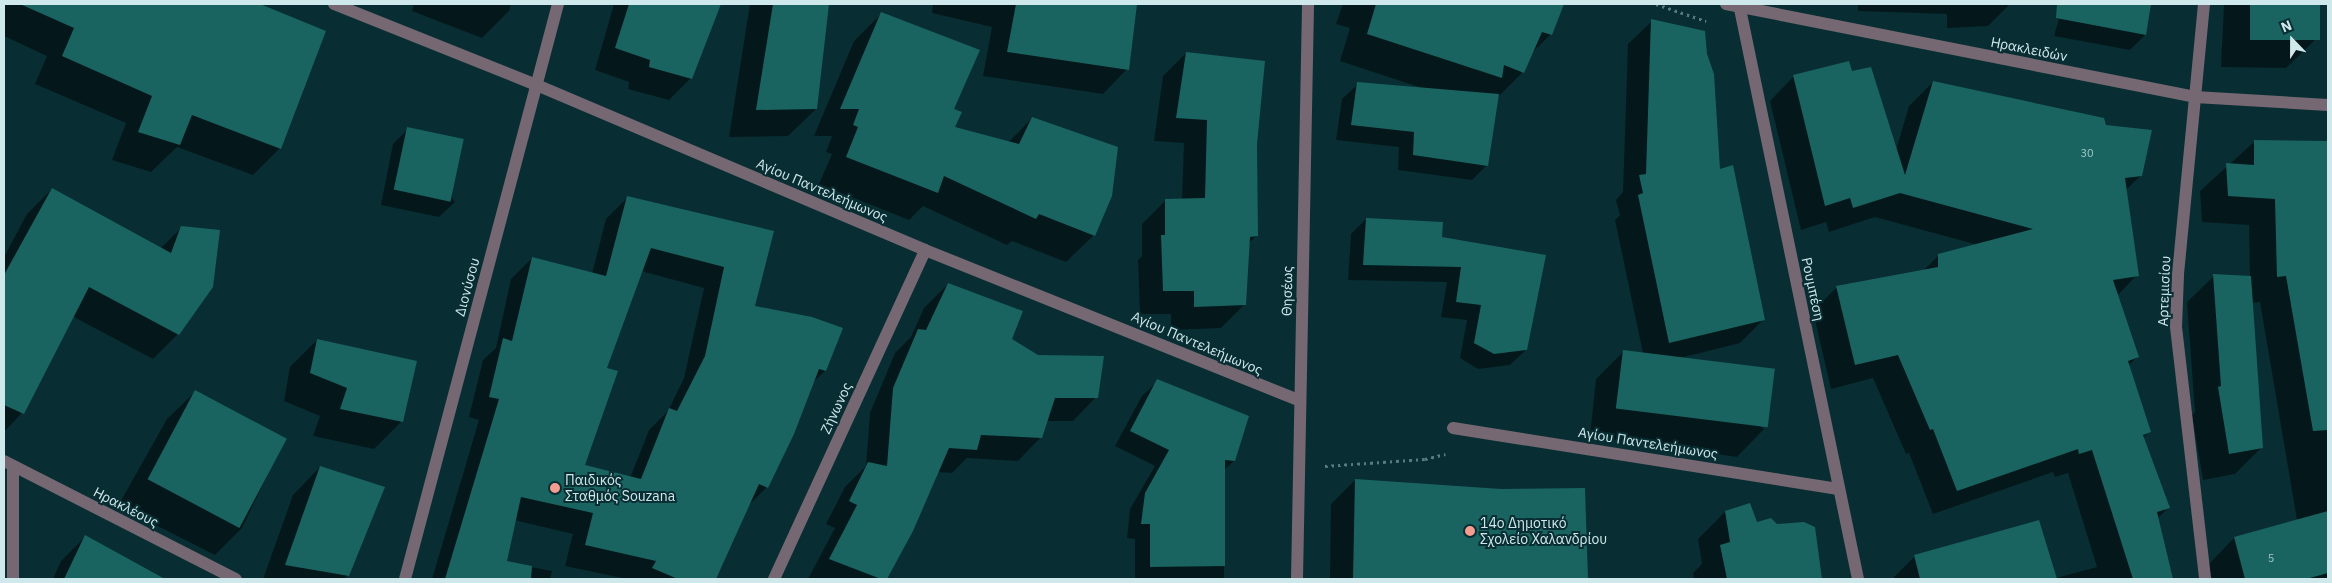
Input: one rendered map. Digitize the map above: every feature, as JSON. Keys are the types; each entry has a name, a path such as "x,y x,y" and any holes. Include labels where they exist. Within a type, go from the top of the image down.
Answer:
{"street":[{"name":"Αγίου Παντελεήμωνος","path":"334,4 538,86 925,250 1300,401"},
{"name":"Διονύσου","path":"405,579 538,86 558,4"},
{"name":"Θησέως","path":"1298,579 1308,4"},
{"name":"Ηρακλειδών","path":"1726,4 2195,97 2328,105"},
{"name":"Αρτεμισίου","path":"2204,4 2176,327 2205,579"},
{"name":"Ρουμπέση","path":"1739,6 1858,579"},
{"name":"Ζήνωνος","path":"774,579 925,250"},
{"name":"Αγίου Παντελεήμωνος","path":"1452,428 1838,489"},
{"path":"8,464 13,579"},
{"name":"Ηρακλέους","path":"8,464 236,579"}],"path":[{"path":"1300,468 1425,459 1453,452"}],"building":[{"path":"20,4 260,4 326,31 281,149 192,115 180,145 138,132 152,96 62,56 74,28"},
{"path":"629,4 721,4 692,79 649,67 650,60 615,48"},
{"path":"773,4 829,4 817,109 756,110"},
{"path":"1016,4 1137,4 1129,70 1007,52"},
{"path":"1376,4 1564,4 1552,35 1542,32 1524,73 1504,65 1502,78 1367,34"},
{"path":"2057,4 2151,4 2146,35 2056,18"},
{"path":"2250,4 2320,4 2320,40 2250,40"},
{"path":"881,12 980,50 954,109 962,112 955,127 1019,144 1032,117 1118,147 1112,196 1095,236 1039,214 1036,219 944,176 938,193 846,157 858,127 853,125 859,109 840,109"},
{"path":"1651,19 1705,31 1707,54 1714,74 1720,169 1733,165 1765,320 1669,343 1638,195 1643,193 1639,175 1646,174"},
{"path":"1186,52 1265,61 1257,144 1258,236 1250,237 1246,305 1194,307 1194,291 1163,291 1161,235 1165,235 1165,199 1205,198 1207,120 1176,118"},
{"path":"1849,61 1852,71 1871,67 1905,175 1933,81 2104,118 2106,125 2152,130 2142,176 2125,178 2139,276 2113,280 2139,357 2128,361 2151,432 2143,435 2170,508 2157,512 2173,579 2133,579 2092,450 2079,454 2078,449 1957,491 1933,429 1930,430 1898,355 1855,365 1836,286 1938,267 1938,254 2033,229 1900,193 1853,208 1850,198 1825,206 1793,75"},
{"path":"1357,82 1499,94 1488,166 1413,155 1414,132 1351,125"},
{"path":"407,127 464,139 450,202 394,190"},
{"path":"2254,140 2328,141 2328,430 2313,431 2286,276 2277,277 2275,199 2228,196 2226,163 2254,165"},
{"path":"52,188 171,253 181,226 220,230 213,287 179,335 89,287 24,414 4,405 4,275"},
{"path":"627,196 774,231 755,306 812,317 843,328 826,371 819,369 794,434 768,488 759,484 716,579 678,579 652,568 656,561 585,545 593,513 521,497 507,561 532,566 531,579 445,579 499,399 489,397 503,338 512,341 532,257 606,276","holes":["651,248 724,267 705,356 677,411 669,408 641,479 585,465 618,371 607,368"]},
{"path":"1366,218 1443,222 1442,237 1546,255 1527,350 1494,354 1474,343 1481,305 1456,302 1461,267 1363,265"},
{"path":"2213,274 2251,276 2263,448 2229,454 2218,387 2221,386"},
{"path":"948,283 1023,311 1012,339 1038,355 1104,356 1098,398 1055,398 1042,438 981,435 977,450 949,448 913,531 887,579 881,579 829,559 857,505 849,501 868,462 887,466 893,388 918,329 926,330"},
{"path":"317,339 417,361 403,422 340,409 347,388 310,373"},
{"path":"1623,350 1775,369 1768,427 1616,409"},
{"path":"1157,379 1249,416 1235,461 1225,460 1225,566 1150,567 1150,524 1141,524 1145,493 1169,450 1130,431"},
{"path":"195,390 287,439 239,528 148,479"},
{"path":"320,466 385,487 349,576 285,565"},
{"name":"14ο Δημοτικό Σχολείο Χαλανδρίου","path":"1355,479 1501,489 1585,488 1588,579 1353,579"},
{"path":"1750,503 1757,522 1771,518 1777,524 1804,522 1815,527 1822,579 1727,579 1720,545 1730,542 1725,511"},
{"path":"2328,511 2328,573 2306,579 2245,579 2234,537"},
{"path":"2039,520 2057,579 1920,579 1914,555"},
{"path":"85,535 165,579 64,579"}],"place":[{"name":"Παιδικός Σταθμός Souzana","path":"555,488"},
{"name":"14ο Δημοτικό Σχολείο Χαλανδρίου","path":"1470,531"}]}
